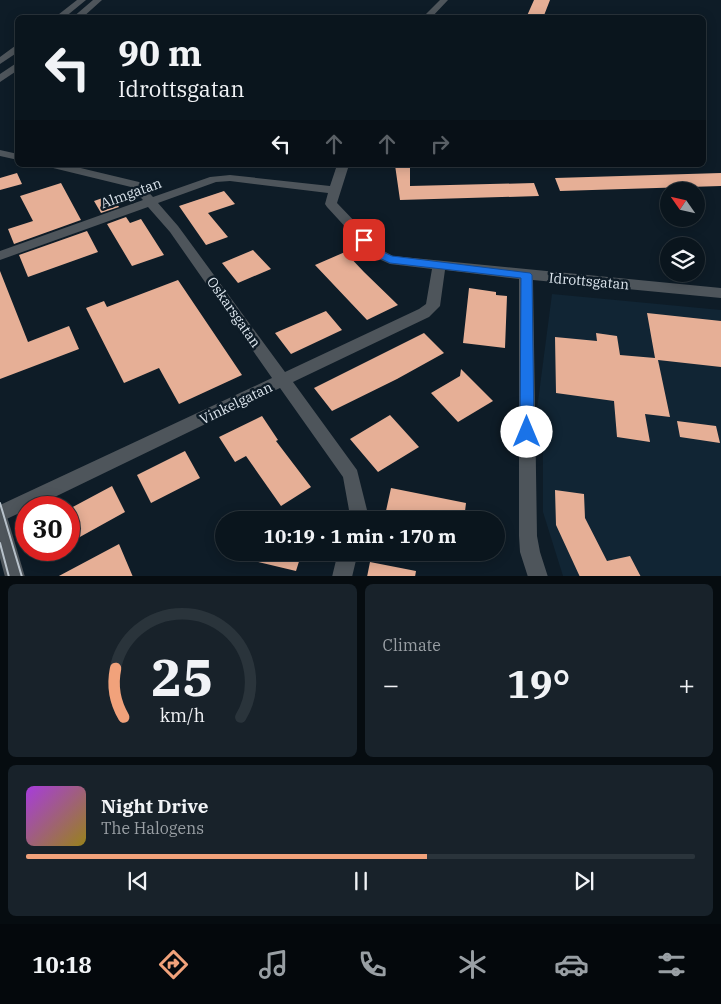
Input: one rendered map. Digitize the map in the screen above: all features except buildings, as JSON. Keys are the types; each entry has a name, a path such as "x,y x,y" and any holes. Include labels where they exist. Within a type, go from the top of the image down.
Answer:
{"street":[{"path":"62,15 82,0"},
{"path":"80,15 98,0"},
{"path":"429,15 444,0"},
{"path":"0,61 15,50"},
{"path":"0,79 15,67"},
{"path":"0,153 15,156"},
{"name":"Oskarsgatan","path":"63,167 135,184 151,202 174,229 351,475 358,511"},
{"path":"334,190 342,167"},
{"name":"Almgatan","path":"0,256 207,181 221,178 334,190"},
{"name":"Idrottsgatan","path":"334,190 332,204 344,220 384,257 439,266 721,293"},
{"name":"Vinkelgatan","path":"0,514 424,312 433,306 439,266"},
{"path":"526,275 528,536 530,552 538,576"},
{"path":"0,523 15,576"},
{"path":"342,576 346,561"}],"shaded area":[{"path":"552,294 721,310 721,576 563,576 543,512 543,448 537,430 537,409"}],"tram line":[{"path":"0,503 22,576"},
{"path":"0,543 9,576"}],"route":[{"path":"364,240 377,253 390,260 526,275 527,432"}]}
